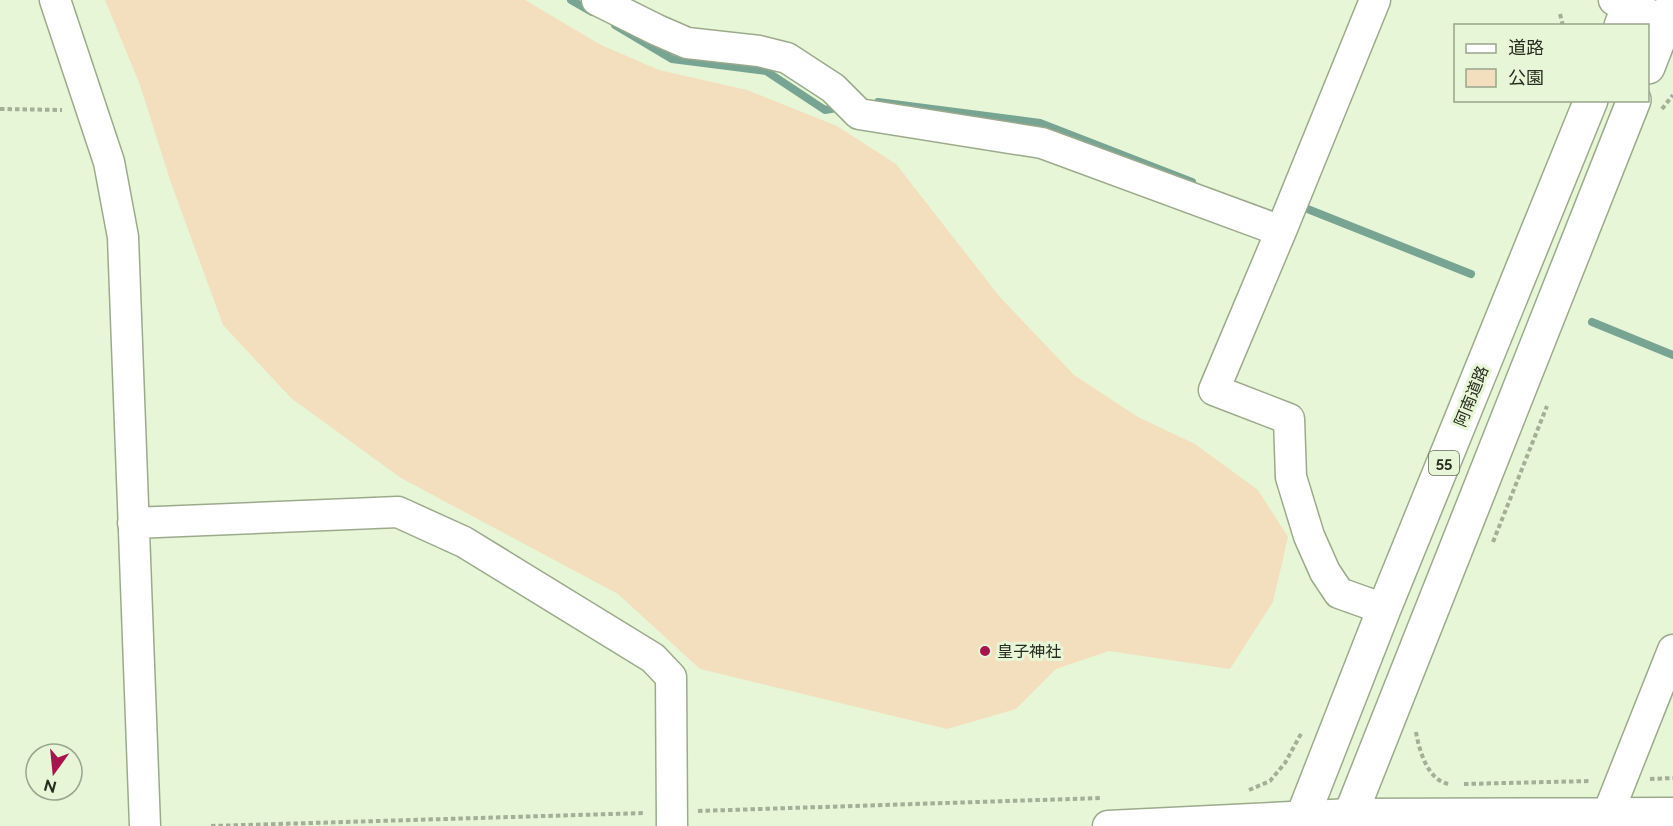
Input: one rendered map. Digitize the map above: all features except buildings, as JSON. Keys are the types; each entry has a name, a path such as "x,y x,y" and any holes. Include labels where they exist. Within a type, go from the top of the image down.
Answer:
{"highway":[{"path":"1649,63 1671,16"},
{"name":"阿南道路","path":"1301,821 1384,609 1590,102"},
{"name":"55","path":"1348,820 1633,102"}],"street":[{"path":"55,0 109,162 123,237 145,826"},
{"path":"597,0 687,43 759,51 787,58 833,88 859,114 1042,143 1281,231"},
{"path":"1375,0 1214,390 1289,419 1291,477 1309,536 1325,572 1339,593 1384,609"},
{"path":"1624,8 1671,16"},
{"path":"133,523 398,512 464,542 653,658 671,677 672,819"},
{"path":"1606,819 1673,650"},
{"path":"1107,812 1301,821 1606,819 1673,813"}],"path":[{"path":"1560,14 1562,24"},
{"path":"0,109 93,110"},
{"path":"1415,729 1418,746 1433,776 1446,784 1673,778"},
{"path":"211,826 1107,812"}],"green space":[{"path":"105,0 525,0 601,45 659,70 747,90 837,126 896,164 999,296 1074,375 1138,417 1195,444 1258,490 1288,537 1273,602 1230,669 1109,651 1056,669 1016,709 947,729 700,669 618,594 401,478 291,398 223,325 171,183 140,85"}],"waterway":[{"path":"571,0 592,12"},
{"path":"615,25 672,59 766,71 825,110 842,107"},
{"path":"878,102 1040,123 1192,182"},
{"path":"1305,208 1471,274"},
{"path":"1592,322 1673,355"}],"place":[{"name":"皇子神社","path":"985,651"}]}
